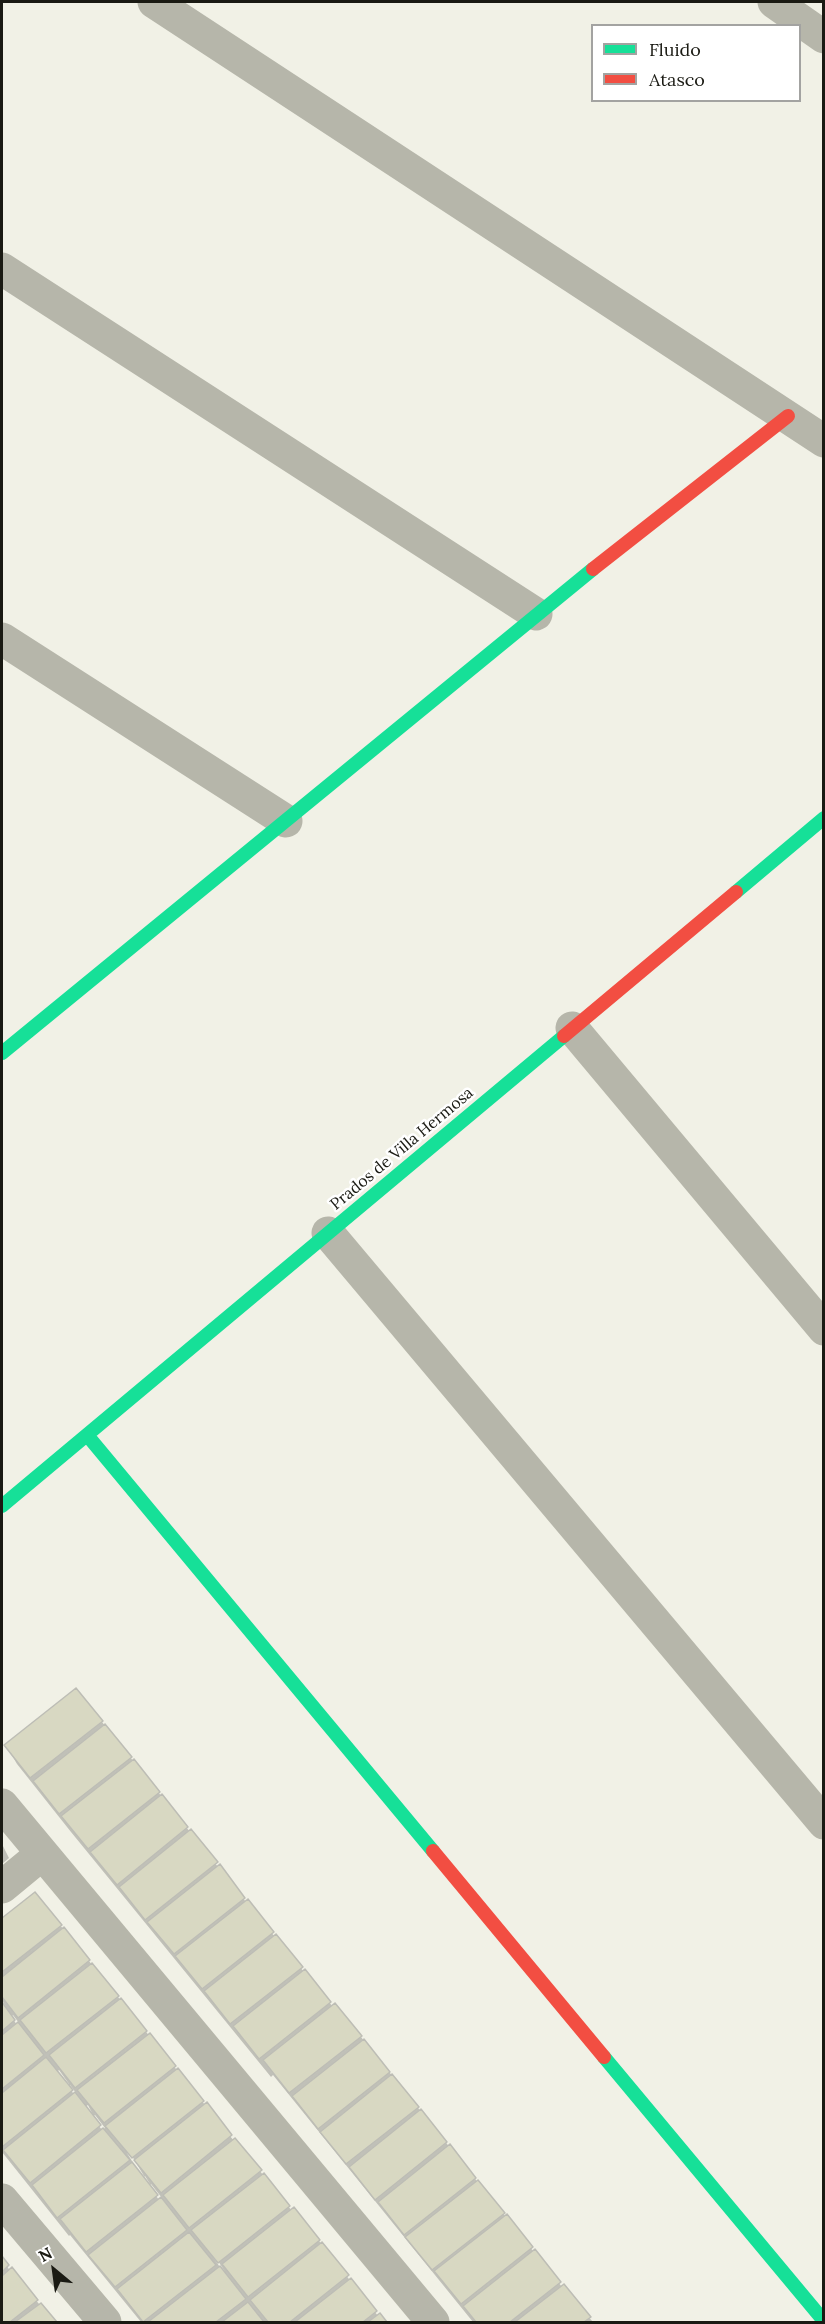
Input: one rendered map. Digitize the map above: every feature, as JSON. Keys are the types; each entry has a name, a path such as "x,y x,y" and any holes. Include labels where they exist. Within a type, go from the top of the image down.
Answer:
{"street":[{"path":"154,2 824,441"},
{"path":"774,2 824,37"},
{"path":"2,269 536,614"},
{"path":"2,1053 536,614 788,416"},
{"path":"2,639 286,821"},
{"name":"Prados de Villa Hermosa","path":"2,1506 824,818"},
{"path":"572,1028 824,1329"},
{"path":"328,1233 824,1823"},
{"path":"87,1435 824,2321"},
{"path":"2,1805 433,2322"},
{"path":"2,1887 42,1854"},
{"path":"2,2200 105,2322"}],"building":[{"path":"76,1688 103,1721 30,1778 4,1745"},
{"path":"105,1724 132,1757 59,1814 33,1781"},
{"path":"134,1759 160,1792 88,1849 61,1816"},
{"path":"162,1794 188,1827 117,1885 90,1852"},
{"path":"191,1829 218,1862 145,1920 119,1887"},
{"path":"220,1864 245,1898 174,1954 147,1922"},
{"path":"35,1892 62,1925 2,1972 2,1918"},
{"path":"248,1899 274,1932 202,1989 175,1956"},
{"path":"64,1927 90,1960 18,2018 2,1997 2,1977"},
{"path":"276,1934 303,1967 230,2024 204,1991"},
{"path":"92,1963 119,1996 46,2053 20,2020"},
{"path":"305,1969 331,2002 259,2059 233,2026"},
{"path":"121,1998 147,2031 75,2088 49,2055"},
{"path":"2,2002 15,2020 2,2031"},
{"path":"335,2003 362,2036 289,2093 263,2060"},
{"path":"18,2022 44,2055 2,2089 2,2035"},
{"path":"150,2033 176,2066 104,2123 77,2090"},
{"path":"364,2039 390,2072 318,2129 292,2096"},
{"path":"46,2057 73,2090 2,2147 2,2093"},
{"path":"178,2068 204,2101 132,2158 105,2126"},
{"path":"392,2074 419,2107 346,2164 320,2132"},
{"path":"75,2092 101,2125 30,2183 3,2150"},
{"path":"207,2102 232,2135 161,2193 134,2160"},
{"path":"421,2109 447,2142 375,2200 349,2167"},
{"path":"103,2128 130,2160 57,2218 32,2185"},
{"path":"235,2138 262,2170 189,2228 163,2195"},
{"path":"450,2144 476,2178 404,2235 378,2202"},
{"path":"132,2162 158,2195 86,2252 60,2219"},
{"path":"264,2173 290,2206 218,2263 191,2230"},
{"path":"478,2180 505,2213 432,2270 405,2237"},
{"path":"161,2197 187,2230 115,2287 88,2255"},
{"path":"294,2207 320,2240 248,2297 222,2264"},
{"path":"507,2214 533,2247 461,2304 434,2271"},
{"path":"189,2232 216,2265 143,2322 117,2289"},
{"path":"322,2242 349,2275 290,2322 268,2322 250,2300"},
{"path":"535,2249 561,2282 510,2322 476,2322 463,2306"},
{"path":"2,2256 9,2265 2,2272"},
{"path":"220,2266 246,2299 216,2322 148,2322"},
{"path":"12,2267 38,2300 10,2322 2,2322 2,2276"},
{"path":"351,2278 377,2311 363,2322 295,2322"},
{"path":"564,2284 591,2317 584,2322 515,2322"},
{"path":"248,2302 264,2322 222,2322"},
{"path":"41,2303 57,2322 15,2322"},
{"path":"380,2313 387,2322 368,2322"}],"traffic: fast":[{"path":"2,1053 593,569"},
{"path":"736,892 824,818"},
{"path":"2,1506 564,1036"},
{"path":"87,1435 433,1851"},
{"path":"604,2057 824,2321"}],"traffic: jam":[{"path":"593,569 788,416"},
{"path":"564,1036 736,892"},
{"path":"433,1851 604,2057"}]}
